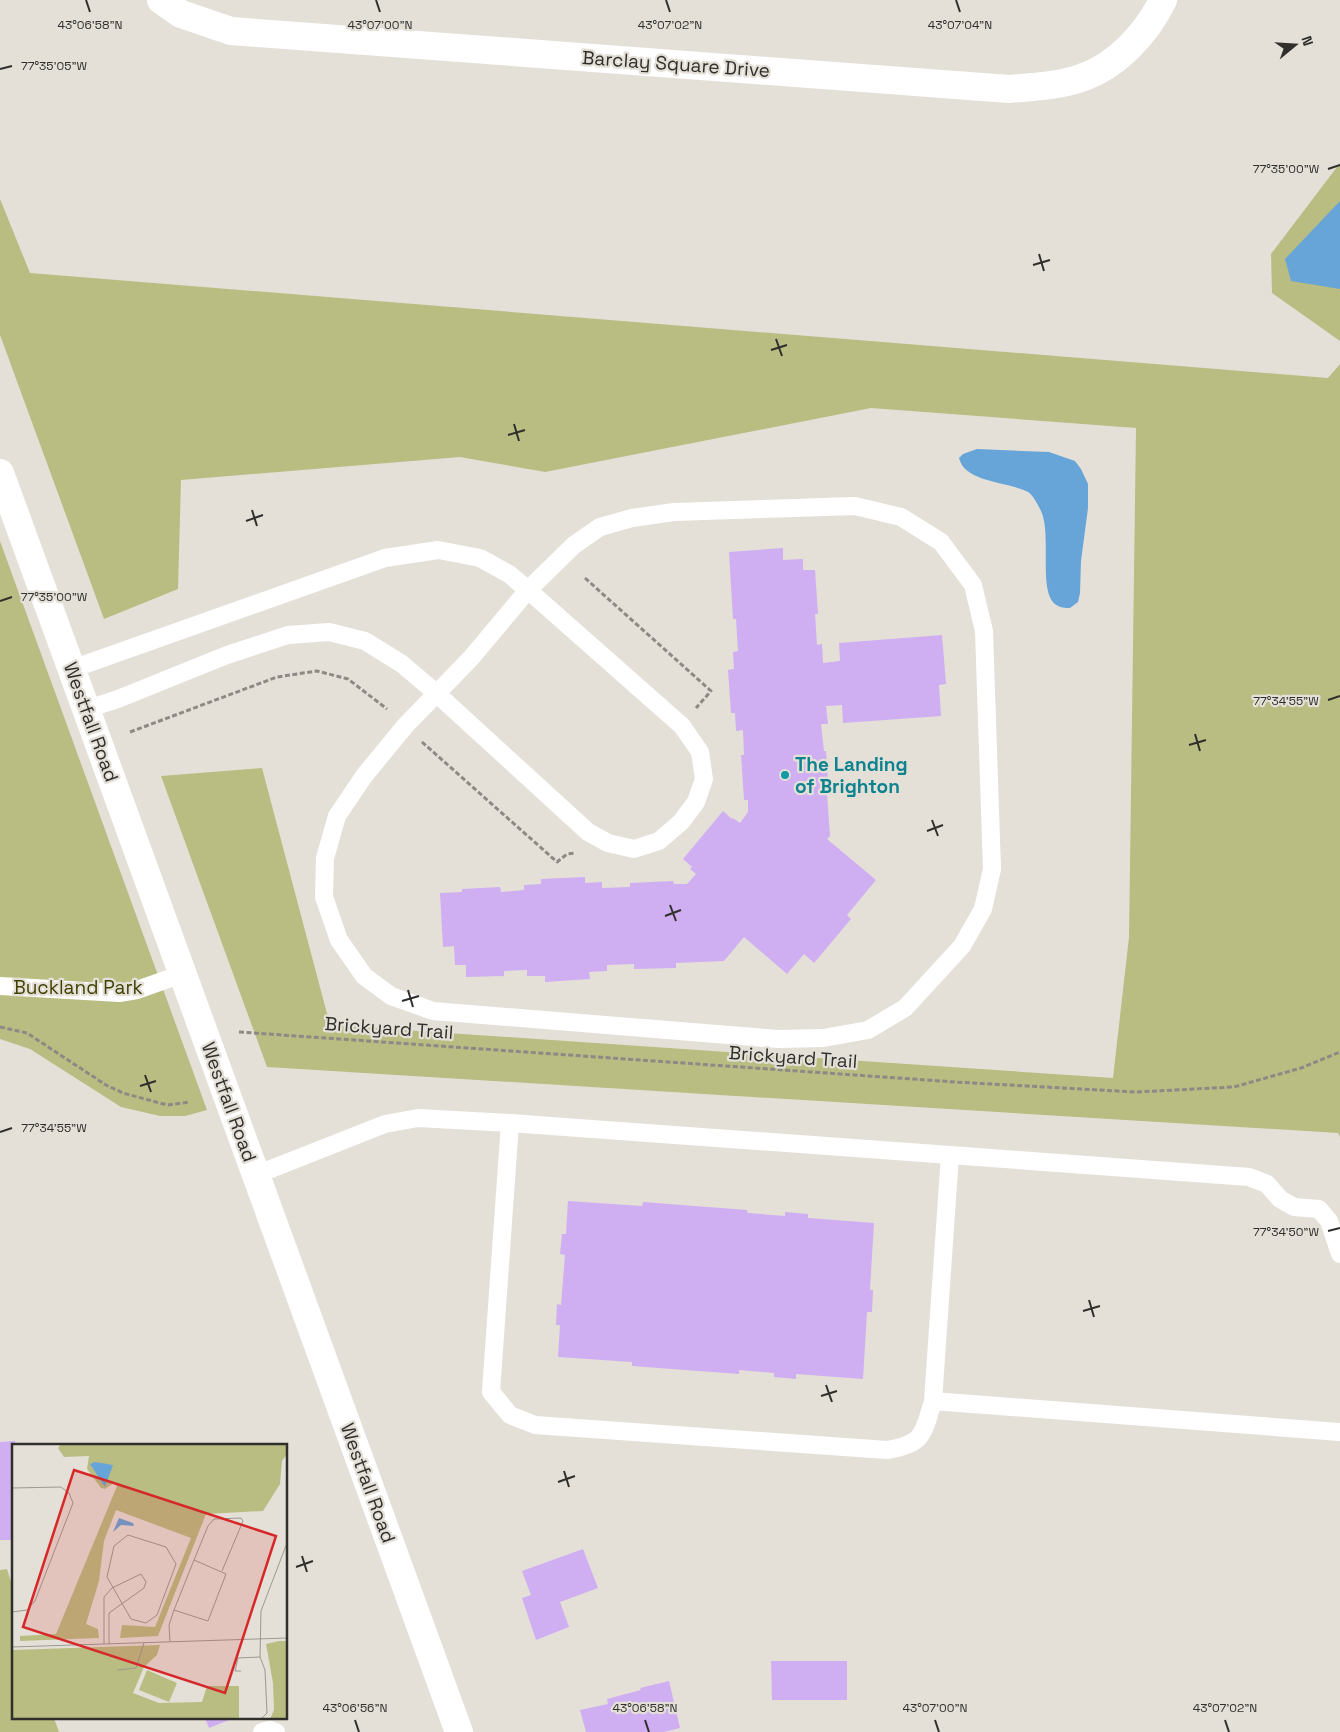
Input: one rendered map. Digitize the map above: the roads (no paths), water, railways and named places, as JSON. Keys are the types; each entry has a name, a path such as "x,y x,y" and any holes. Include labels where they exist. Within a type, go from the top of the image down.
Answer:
{"street":[{"name":"Barclay Square Drive","path":"162,0 181,14 231,31 1009,89 1044,87 1082,77 1106,65 1130,46 1145,29 1163,0"},
{"name":"Westfall Road","path":"0,473 459,1732"}],"lane":[{"path":"855,506 901,517 941,542 972,585 984,631 992,869 983,909 962,946 905,1008 868,1030 823,1038 778,1039 433,1011 391,996 364,976 339,940 324,897 325,858 337,816 364,776 436,693 471,658 528,590 574,545 600,527 632,518 674,512 855,506"},
{"path":"72,669 385,558 438,550 480,558 509,574 528,590 682,726 700,752 704,779 696,802 681,822 659,842 634,849 608,843 588,832 402,664 365,641 329,632 288,634 227,655 118,699 87,709"},
{"path":"0,986 119,993 137,990 182,974"},
{"path":"256,1175 385,1124 418,1118 1249,1176 1267,1184 1280,1198 1294,1207 1319,1209 1329,1221 1340,1254"},
{"path":"510,1123 491,1392 510,1416 535,1425 887,1450 905,1447 923,1434 933,1401 950,1155"},
{"path":"933,1401 1340,1432"},
{"path":"262,1732 270,1730 276,1732"}],"water":[{"path":"1340,201 1340,289 1291,281 1285,259"},
{"path":"977,449 1049,452 1075,461 1081,469 1088,484 1088,508 1081,561 1080,593 1078,602 1070,608 1055,604 1050,597 1047,587 1044,521 1037,503 1028,492 978,477 969,472 959,458 963,454"}],"place":[{"name":"The Landing of Brighton","path":"785,775"}],"park label":[{"name":"Buckland Park","path":"78,987"}]}
